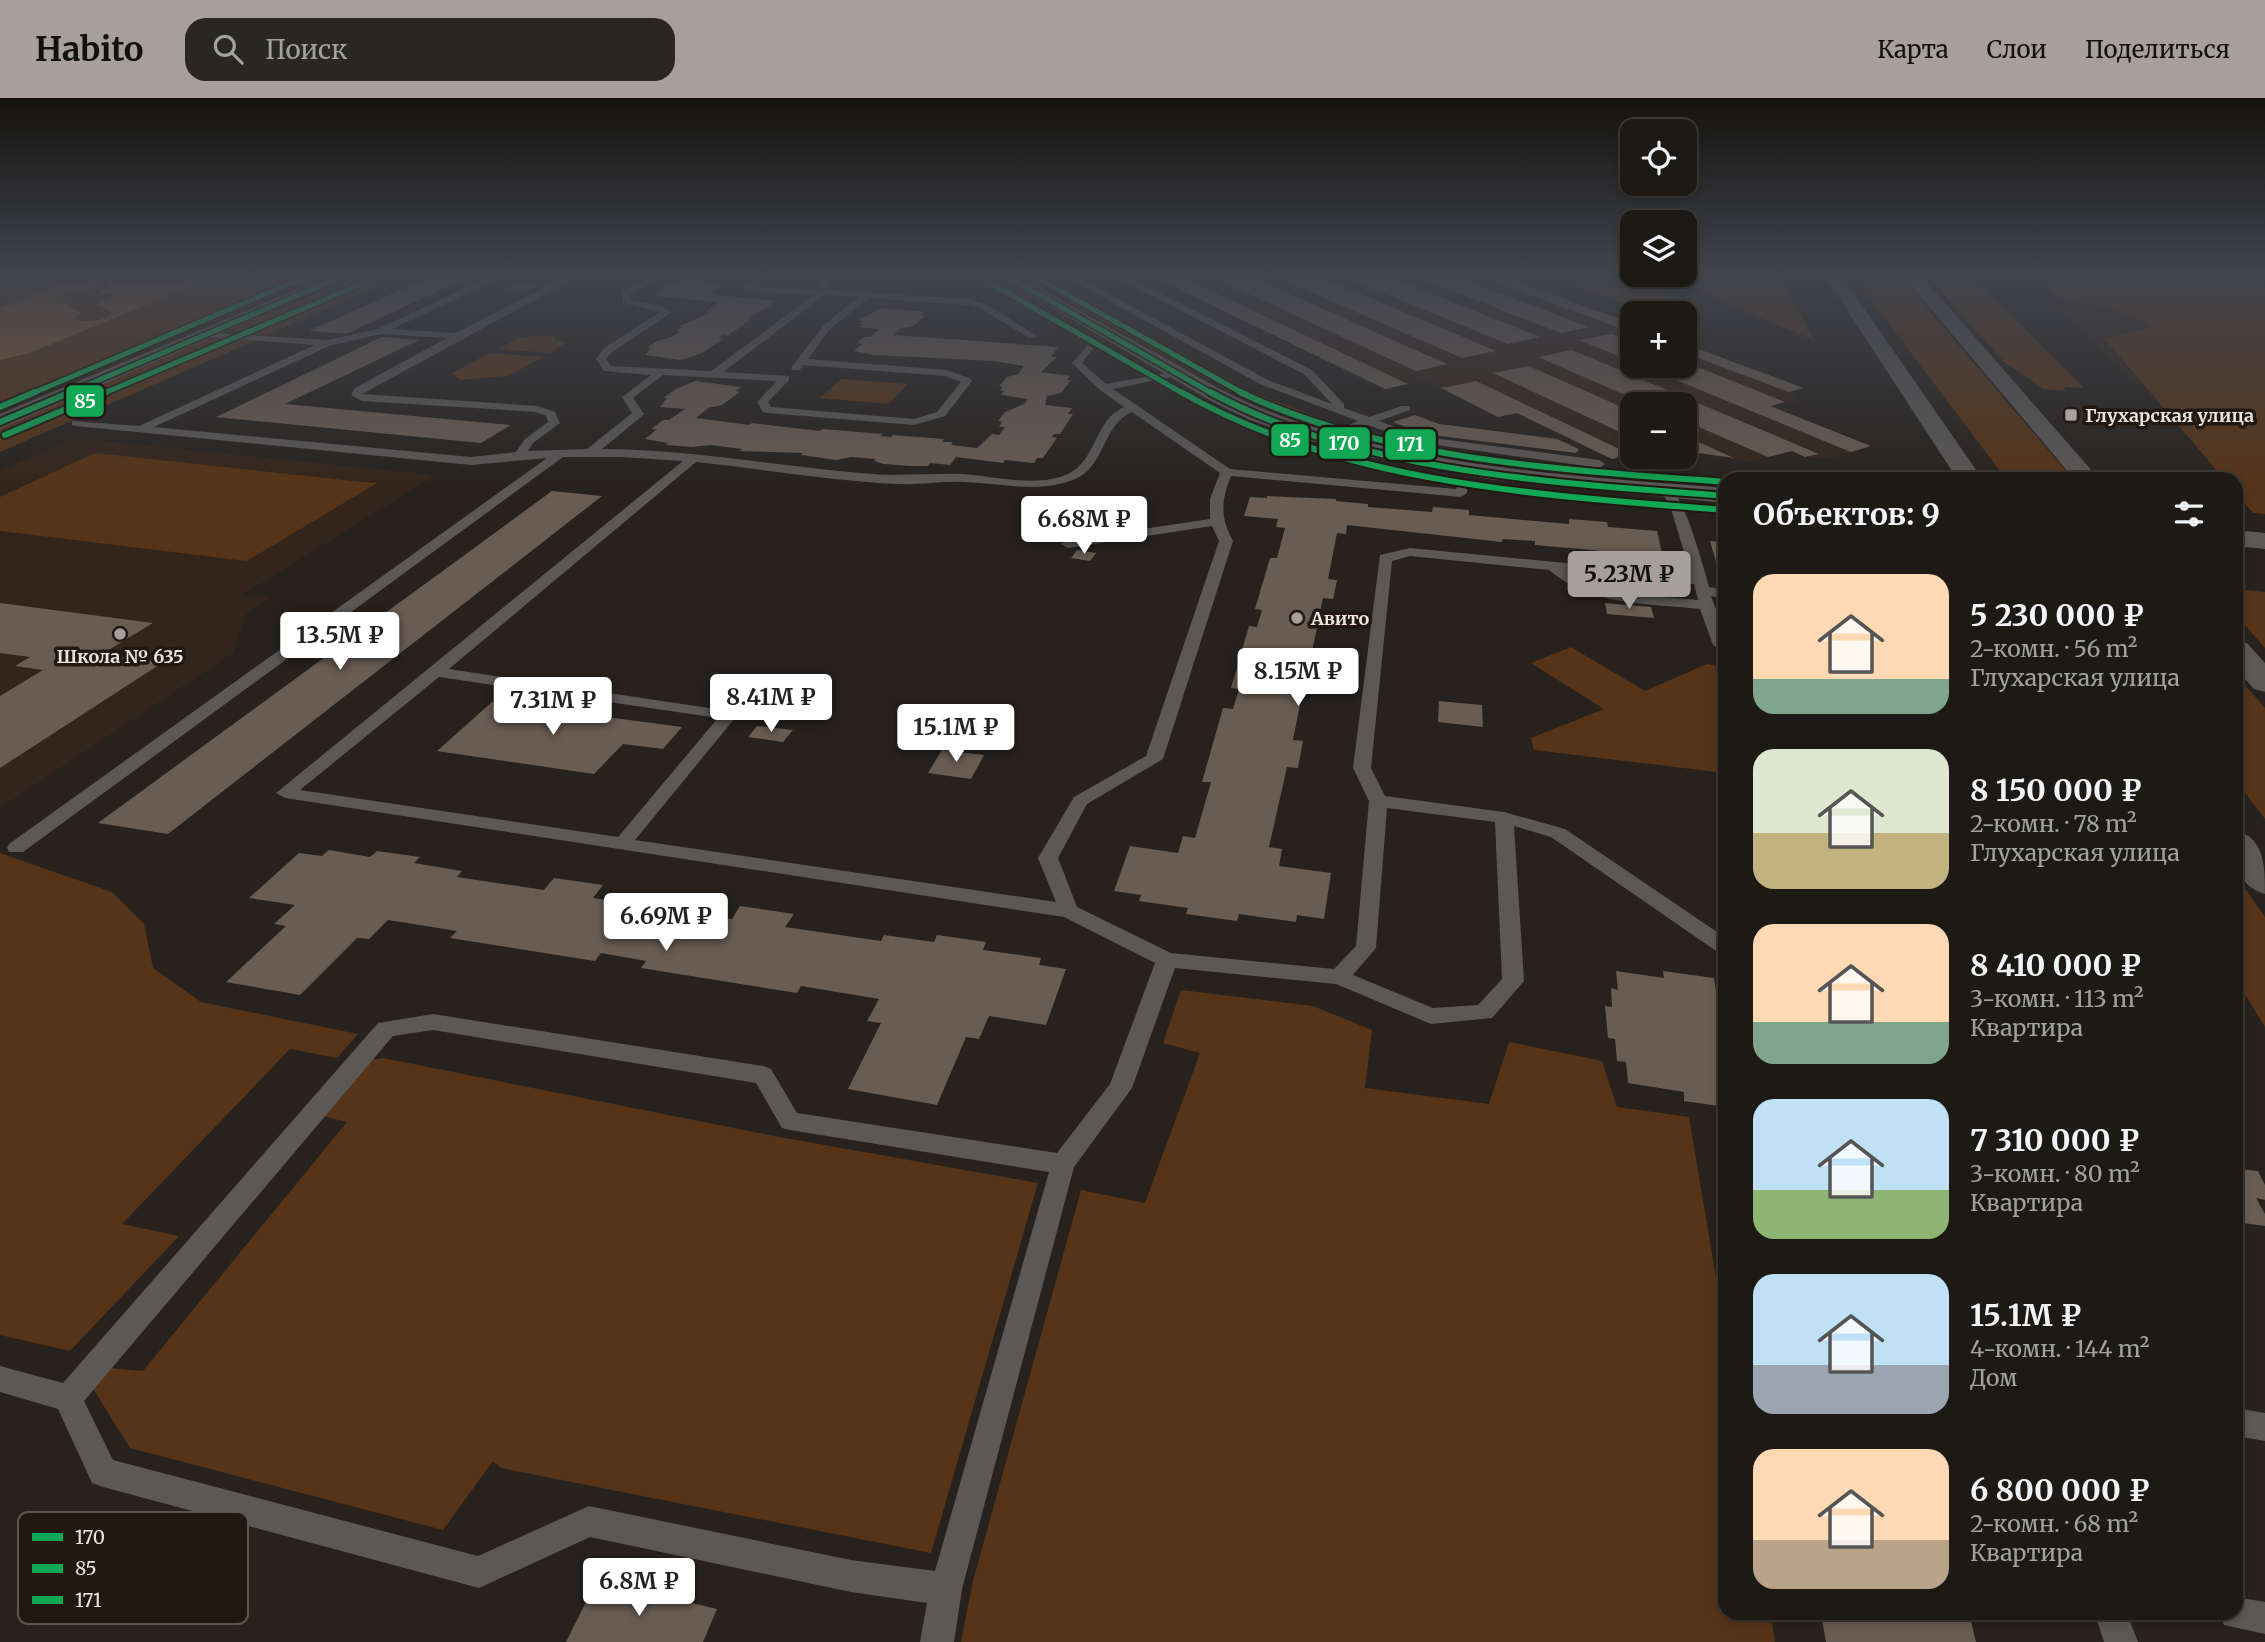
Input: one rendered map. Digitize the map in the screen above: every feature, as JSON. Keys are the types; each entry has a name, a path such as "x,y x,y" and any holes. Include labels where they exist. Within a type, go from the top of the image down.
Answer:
{"street":[{"path":"0,422 181,344"},
{"path":"1125,344 1256,414 1329,438 1475,469 1535,467 1668,491 1718,495"},
{"path":"1879,344 1966,472"},
{"path":"1970,344 2081,472"},
{"path":"2243,539 2265,541"},
{"path":"2243,657 2265,682"},
{"path":"2243,851 2265,881"}],"lane":[{"path":"141,429 326,344"},
{"path":"443,344 359,390 356,395 362,398 446,405 538,409 551,414 554,423 529,440 520,455"},
{"path":"616,344 601,359 607,369 785,378"},
{"path":"715,373 754,344"},
{"path":"803,362 947,373 967,381 941,414 914,422 767,410 762,402 803,362 815,344"},
{"path":"1194,344 1264,382 1416,439 1535,467 1599,464"},
{"path":"1253,344 1308,372 1343,410"},
{"path":"1088,348 1077,363 1104,388 1227,472 1461,493 1463,486"},
{"path":"590,453 638,414 627,397 661,372"},
{"path":"1104,388 1176,373"},
{"path":"76,423 471,461 520,455 590,453 693,459 895,480 961,478 1030,484 1060,481 1079,474 1091,461 1112,416 1131,408"},
{"path":"1329,438 1366,421 1406,408"},
{"path":"16,848 560,454"},
{"path":"693,459 285,793 1069,911 1167,960 1339,977 1431,1016 1484,1012 1513,981 1504,818"},
{"path":"1069,911 1048,858 1080,802 1154,759 1226,541 1215,522 1214,503 1227,472"},
{"path":"1668,491 1678,512 1718,636"},
{"path":"1068,544 1215,522"},
{"path":"1339,977 1366,948 1378,801 1362,768 1385,558 1410,552 1554,567 1718,593"},
{"path":"1554,567 1571,581 1601,594 1703,592"},
{"path":"436,672 729,715 622,844"},
{"path":"1378,801 1504,818 1558,833 1718,942"},
{"path":"937,1642 946,1589 1063,1164 1120,1088 1167,960"},
{"path":"68,1398 386,1029 433,1022 763,1075 790,1121 1063,1164"},
{"path":"0,1379 68,1398 103,1472 479,1572 589,1521 850,1576 946,1589"},
{"path":"2243,1423 2265,1427"},
{"path":"2243,1614 2265,1618"},
{"path":"2114,1620 2121,1642"}],"shaded area":[{"path":"0,344 52,344 30,353 0,360"},
{"path":"52,344 154,344 0,406 0,360 30,353"},
{"path":"195,344 247,344 0,452 0,429"},
{"path":"507,344 564,344 549,353 498,349"},
{"path":"1145,344 1162,344 1244,389 1328,421 1314,427 1232,392"},
{"path":"1292,344 1620,344 1620,378 1697,378 1697,348 1804,388 1789,392 1802,402 1785,402 1771,406 1871,446 1833,458 1805,457 1791,451 1750,462 1697,455 1697,392 1620,392 1620,457 1612,459 1517,413 1498,417 1425,381 1385,389"},
{"path":"1904,344 1958,344 2067,472 2001,472"},
{"path":"1988,344 2040,344 2084,388 2063,387 2066,391 2044,389 2004,362"},
{"path":"2095,344 2265,344 2265,391 2136,381"},
{"path":"2109,344 2265,344 2265,514 2253,513 2243,501 2243,472 2218,472"},
{"path":"490,353 543,357 508,376 460,380 452,373"},
{"path":"841,379 908,384 889,404 819,398"},
{"name":"Школа № 635","path":"73,438 436,475 244,594 270,598 246,614 233,653 0,808 0,471"},
{"path":"95,453 377,483 247,561 0,531 0,497"},
{"path":"2243,590 2265,592 2265,648 2243,623"},
{"path":"1571,647 1645,691 1707,664 1718,666 1718,772 1534,750 1531,738 1604,709 1531,663"},
{"path":"2243,683 2265,708 2265,819 2243,790"},
{"path":"0,853 112,892 144,924 153,968 201,1002 358,1034 337,1058 290,1049 122,1224 179,1236 70,1351 0,1335"},
{"path":"2243,886 2265,917 2265,1027 2243,991"},
{"path":"1181,990 1313,1006 1372,1030 1365,1088 1489,1104 1509,1042 1602,1061 1617,1107 1689,1117 1718,1289 1718,1620 1772,1620 1775,1642 961,1642 973,1581 1081,1190 1145,1203 1200,1053 1163,1043"},
{"path":"383,1058 774,1136 1038,1183 931,1553 501,1468 493,1461 443,1530 130,1448 92,1387 109,1368 143,1371 347,1122 322,1116 370,1060"}],"building":[{"path":"367,344 411,344 285,404 511,425 481,443 216,417"},
{"path":"653,344 715,344 702,353 681,360 645,355 651,348 647,348"},
{"path":"862,344 1017,344 1058,347 1051,357 1057,357 1041,372 1070,376 1067,380 1071,380 1061,393 1047,396 1045,405 1072,408 1068,414 1073,414 1060,434 1054,434 1052,437 1057,438 1043,458 1037,458 1034,463 1005,460 1003,463 956,457 950,465 930,463 928,466 911,466 884,464 874,461 876,459 851,457 836,460 801,455 803,453 739,451 742,449 710,445 666,445 668,443 645,439 657,429 651,429 663,420 669,420 685,409 660,407 667,398 663,398 695,381 741,387 736,391 740,392 722,405 708,408 696,418 749,425 752,423 820,431 883,434 880,436 891,437 944,439 942,442 953,442 951,445 977,448 992,434 999,435 1005,427 999,427 1002,422 998,421 1005,412 1024,404 1028,399 1001,395 1004,391 1000,390 1003,387 999,386 1007,377 1018,374 1024,366 994,361 874,355 854,351"},
{"path":"1292,344 1323,344 1408,384 1385,389"},
{"path":"1357,344 1402,344 1447,364 1416,371"},
{"path":"1430,344 1480,344 1496,351 1462,358"},
{"path":"1589,344 1620,344 1620,357"},
{"path":"1697,348 1804,388 1789,392 1697,358"},
{"path":"1572,350 1620,370 1620,378 1638,378 1672,392 1620,393 1538,357"},
{"path":"1529,366 1620,406 1620,432 1493,373"},
{"path":"1697,367 1785,402 1770,406 1871,446 1851,452 1671,378 1697,378"},
{"path":"1476,381 1620,449 1620,457 1612,459 1517,413 1498,417 1441,388"},
{"path":"1697,403 1819,454 1805,457 1792,451 1768,457 1697,426"},
{"path":"1415,415 1439,424 1557,439 1579,449 1576,453 1424,434 1393,422"},
{"path":"1697,441 1734,458 1697,453"},
{"path":"552,491 602,496 168,834 98,823"},
{"path":"1250,497 1336,499 1368,504 1368,507 1432,512 1433,507 1469,510 1469,515 1569,524 1569,519 1607,522 1608,527 1657,531 1662,553 1646,551 1646,555 1535,545 1535,541 1502,539 1502,542 1347,525 1346,534 1337,533 1328,579 1337,580 1334,595 1333,599 1323,598 1312,652 1322,653 1318,676 1306,674 1293,740 1303,741 1298,768 1287,767 1269,847 1282,849 1279,866 1331,873 1324,919 1297,915 1296,922 1239,914 1237,921 1186,914 1188,908 1139,901 1141,895 1114,891 1130,846 1178,853 1183,836 1195,838 1211,782 1202,782 1223,708 1233,709 1239,689 1231,688 1249,626 1257,627 1262,610 1255,609 1270,558 1277,558 1285,528 1276,527 1278,519 1244,516"},
{"path":"1710,541 1718,542 1718,569"},
{"path":"1077,550 1096,553 1090,561 1071,558"},
{"path":"0,603 153,623 102,654 162,663 0,768 0,696 43,670 15,666 30,657 0,653"},
{"path":"1605,603 1651,607 1654,618 1607,614"},
{"path":"1439,701 1482,705 1483,727 1438,722"},
{"path":"492,702 682,727 663,749 623,744 594,774 437,751"},
{"path":"757,726 793,730 783,742 748,737"},
{"path":"942,750 984,755 971,779 928,773"},
{"path":"329,850 370,857 377,851 420,857 414,863 462,871 457,877 544,890 554,878 603,885 593,898 732,919 740,906 794,914 785,927 881,941 884,935 934,942 937,935 986,942 983,950 1041,958 1039,965 1066,969 1046,1025 989,1016 979,1039 966,1037 937,1105 848,1089 881,1023 867,1021 879,999 801,986 797,993 641,968 646,961 601,953 595,961 450,938 457,931 388,920 369,939 357,938 300,995 226,982 286,926 274,924 295,905 249,898 299,853 322,856"},
{"path":"1616,971 1664,978 1663,971 1714,978 1718,998 1718,1106 1684,1101 1684,1092 1628,1083 1626,1062 1617,1061 1615,1039 1608,1038 1605,1006 1612,1007 1611,988 1618,990"},
{"path":"2243,1169 2258,1171 2265,1185 2265,1200 2256,1198 2265,1214 2265,1226 2243,1223"},
{"path":"597,1580 717,1609 703,1642 566,1642"},
{"path":"1822,1620 1966,1620 1971,1621 1976,1642 1826,1642"}],"transit line":[{"name":"171","path":"0,407 148,344"},
{"name":"170","path":"0,422 183,344"},
{"name":"85","path":"5,435 220,344"},
{"name":"85","path":"1097,344 1238,421 1309,447 1367,463 1426,476 1545,494 1718,509"},
{"name":"170","path":"1126,344 1242,408 1312,434 1370,450 1428,462 1547,480 1718,495"},
{"name":"171","path":"1153,344 1260,401 1316,421 1373,436 1490,459 1718,481"}],"place":[{"name":"Глухарская улица","path":"2071,415"},
{"name":"Авито","path":"1297,618"},
{"name":"Школа № 635","path":"120,634"}]}
